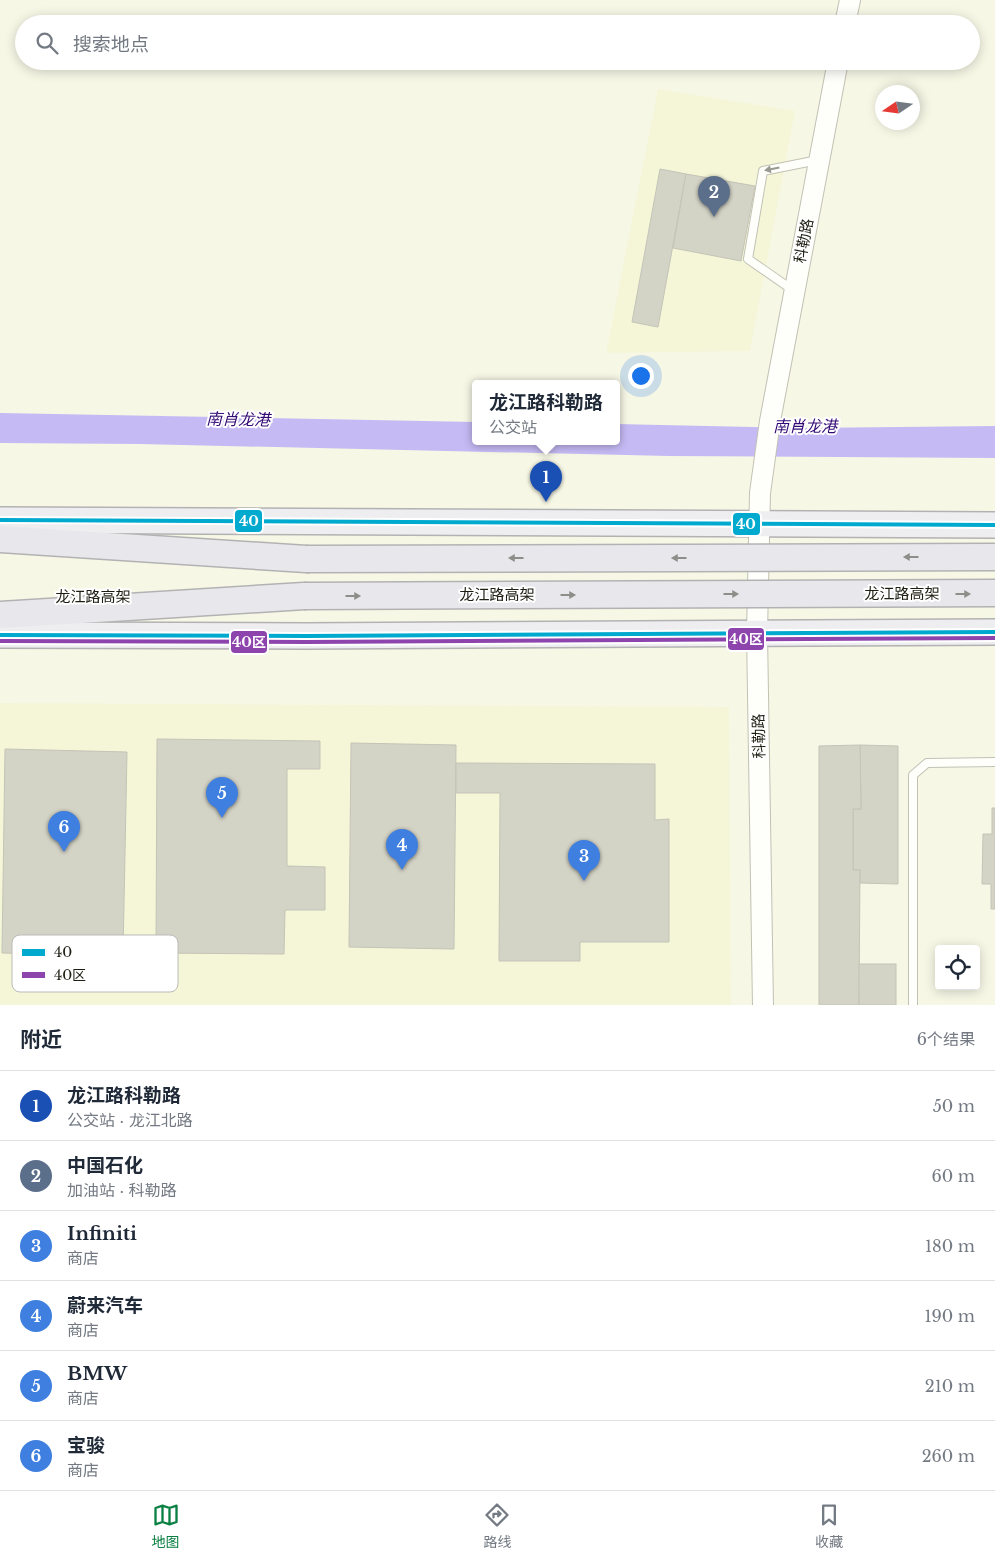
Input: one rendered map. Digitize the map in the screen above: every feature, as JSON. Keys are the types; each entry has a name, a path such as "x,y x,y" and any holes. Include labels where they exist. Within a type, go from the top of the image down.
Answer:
{"highway":[{"path":"0,539 306,559"},
{"path":"0,558 995,557"},
{"name":"龙江路高架","path":"0,597 995,593"},
{"path":"0,614 304,596"}],"main road":[{"path":"0,520 995,525"},
{"path":"0,635 306,636 995,632"}],"street":[{"path":"848,15 850,0"},
{"name":"科勒路","path":"763,1005 757,633 760,493 770,421 836,70"}],"lane":[{"path":"795,292 748,259 763,171 820,160"},
{"path":"914,1005 913,775 927,763 995,762"}],"shaded area":[{"path":"658,89 795,111 750,351 606,353"},
{"path":"0,703 729,707 731,1005 0,1005"}],"water":[{"name":"南肖龙港","path":"0,413 472,422 472,445 620,445 620,424 803,428 995,426 995,458 669,456 140,444 0,443"}],"building":[{"path":"660,169 686,174 658,327 632,322"},
{"path":"686,174 755,186 741,261 673,248"},
{"path":"157,739 320,741 320,769 287,769 287,866 325,867 325,910 285,910 284,954 178,953 178,935 156,935"},
{"path":"351,743 456,745 454,949 349,947"},
{"path":"860,745 898,746 898,884 860,883 860,870 853,870 853,809 861,809"},
{"path":"860,745 861,809 853,809 853,870 860,870 859,1005 819,1005 819,746"},
{"path":"5,749 127,752 123,935 12,935 12,953 2,953"},
{"path":"456,763 655,764 655,820 669,819 669,942 580,942 580,961 499,961 500,793 456,793"},
{"path":"992,808 995,808 995,909 991,909 991,884 982,884 983,834 992,834"},
{"path":"859,964 896,964 896,1005 859,1005"}],"transit line":[{"name":"40","path":"0,520 995,525"},
{"name":"40","path":"0,635 306,636 995,632"},
{"name":"40区","path":"0,641 306,642 995,638"}],"place":[{"name":"中国石化","path":"714,217"},
{"name":"龙江路科勒路","path":"546,502"},
{"name":"BMW","path":"222,818"},
{"name":"宝骏","path":"64,852"},
{"name":"蔚来汽车","path":"402,870"},
{"name":"Infiniti","path":"584,881"}]}
